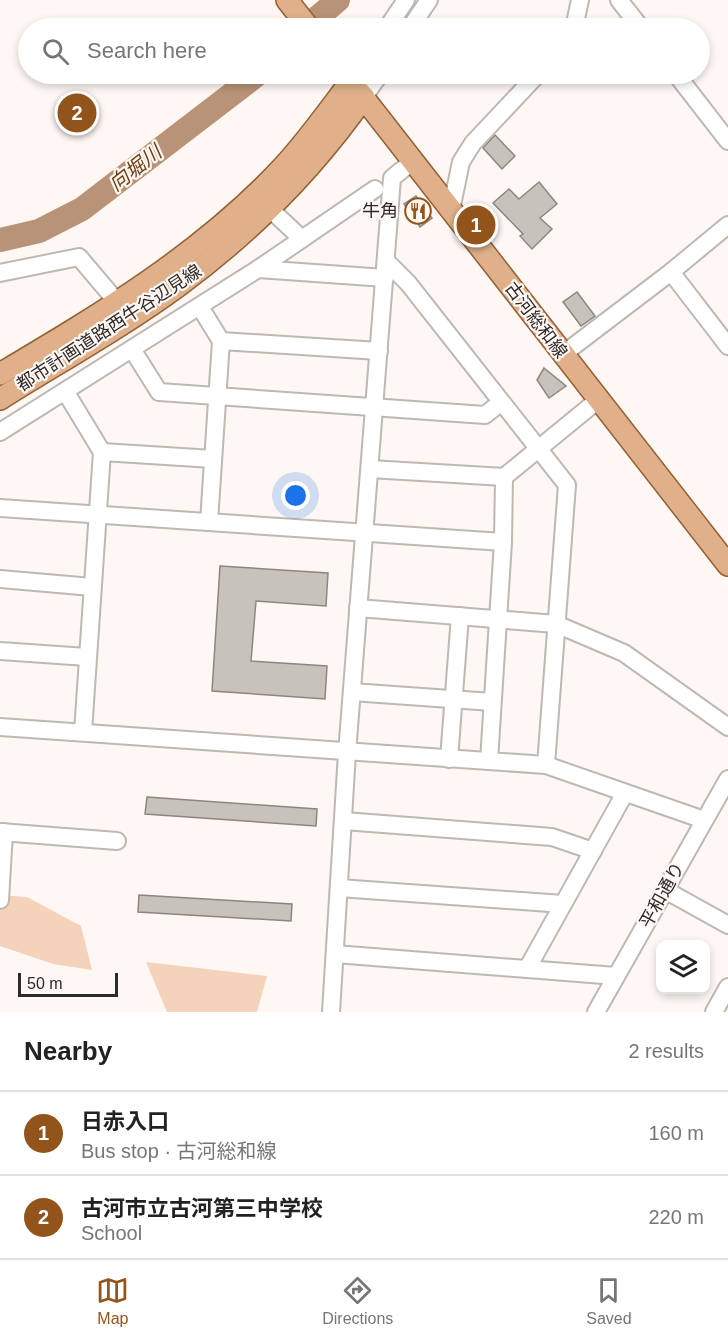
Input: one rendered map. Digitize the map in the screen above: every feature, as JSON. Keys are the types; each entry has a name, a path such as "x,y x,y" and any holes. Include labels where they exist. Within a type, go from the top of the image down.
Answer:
{"main road":[{"path":"287,0 301,18"},
{"name":"都市計画道路西牛谷辺見線","path":"0,374 117,302 188,253 253,196 309,137 352,84"},
{"name":"都市計画道路西牛谷辺見線","path":"0,399 176,288 270,208 324,151 353,84"},
{"name":"古河総和線","path":"356,84 562,355 728,565"}],"street":[{"path":"394,18 406,0"},
{"path":"417,18 429,0"},
{"path":"576,18 579,0"},
{"path":"619,0 633,18"},
{"path":"451,210 461,162 473,143 529,84"},
{"path":"684,84 728,141"},
{"path":"331,1012 347,753 392,178 413,161"},
{"path":"0,432 200,307 375,189"},
{"path":"270,208 302,239"},
{"path":"562,355 671,272 728,225"},
{"path":"0,273 79,257 117,302"},
{"path":"386,261 408,283 567,485 546,765"},
{"path":"258,269 385,278"},
{"path":"671,272 728,346"},
{"path":"200,307 221,341 209,522"},
{"path":"221,341 379,351"},
{"path":"132,349 159,392 218,398 375,406 485,415 500,402"},
{"path":"65,391 102,452 82,732"},
{"path":"370,470 504,477 598,400"},
{"path":"102,452 213,459"},
{"path":"489,761 503,542 504,477"},
{"path":"0,508 503,542"},
{"path":"0,579 92,586"},
{"path":"358,608 556,624 624,653 728,727"},
{"path":"449,759 460,616"},
{"path":"0,651 87,657"},
{"path":"352,693 492,702"},
{"path":"0,727 347,753 546,765 704,820"},
{"name":"平和通り","path":"596,1012 728,779"},
{"path":"527,969 625,793"},
{"path":"344,821 552,837 593,851"},
{"path":"0,900 2,832 117,841"},
{"path":"339,888 563,904"},
{"path":"665,890 728,925"},
{"path":"335,954 616,976"},
{"path":"714,1012 728,987"}],"shaded area":[{"path":"0,895 27,897 81,926 92,970 53,964 0,946"},
{"path":"146,962 267,976 257,1012 167,1012"}],"building":[{"path":"495,135 515,156 502,169 483,148"},
{"path":"539,182 557,204 540,218 552,229 532,249 520,236 523,234 493,203 509,189 519,199"},
{"name":"牛角","path":"416,196 432,218 420,227 404,204"},
{"path":"577,292 595,316 581,326 563,302"},
{"path":"544,368 566,386 549,398 537,380"},
{"path":"220,566 328,573 326,606 256,601 251,661 327,666 325,699 212,691"},
{"path":"147,797 317,809 316,826 145,814"},
{"path":"139,895 292,904 291,921 138,912"}],"waterway":[{"name":"向堀川","path":"317,18 338,0"},
{"name":"向堀川","path":"0,240 39,231 82,209 245,84"}],"place":[{"name":"古河市立古河第三中学校","path":"77,113"},
{"name":"牛角","path":"418,211"},
{"name":"日赤入口","path":"476,225"}]}
